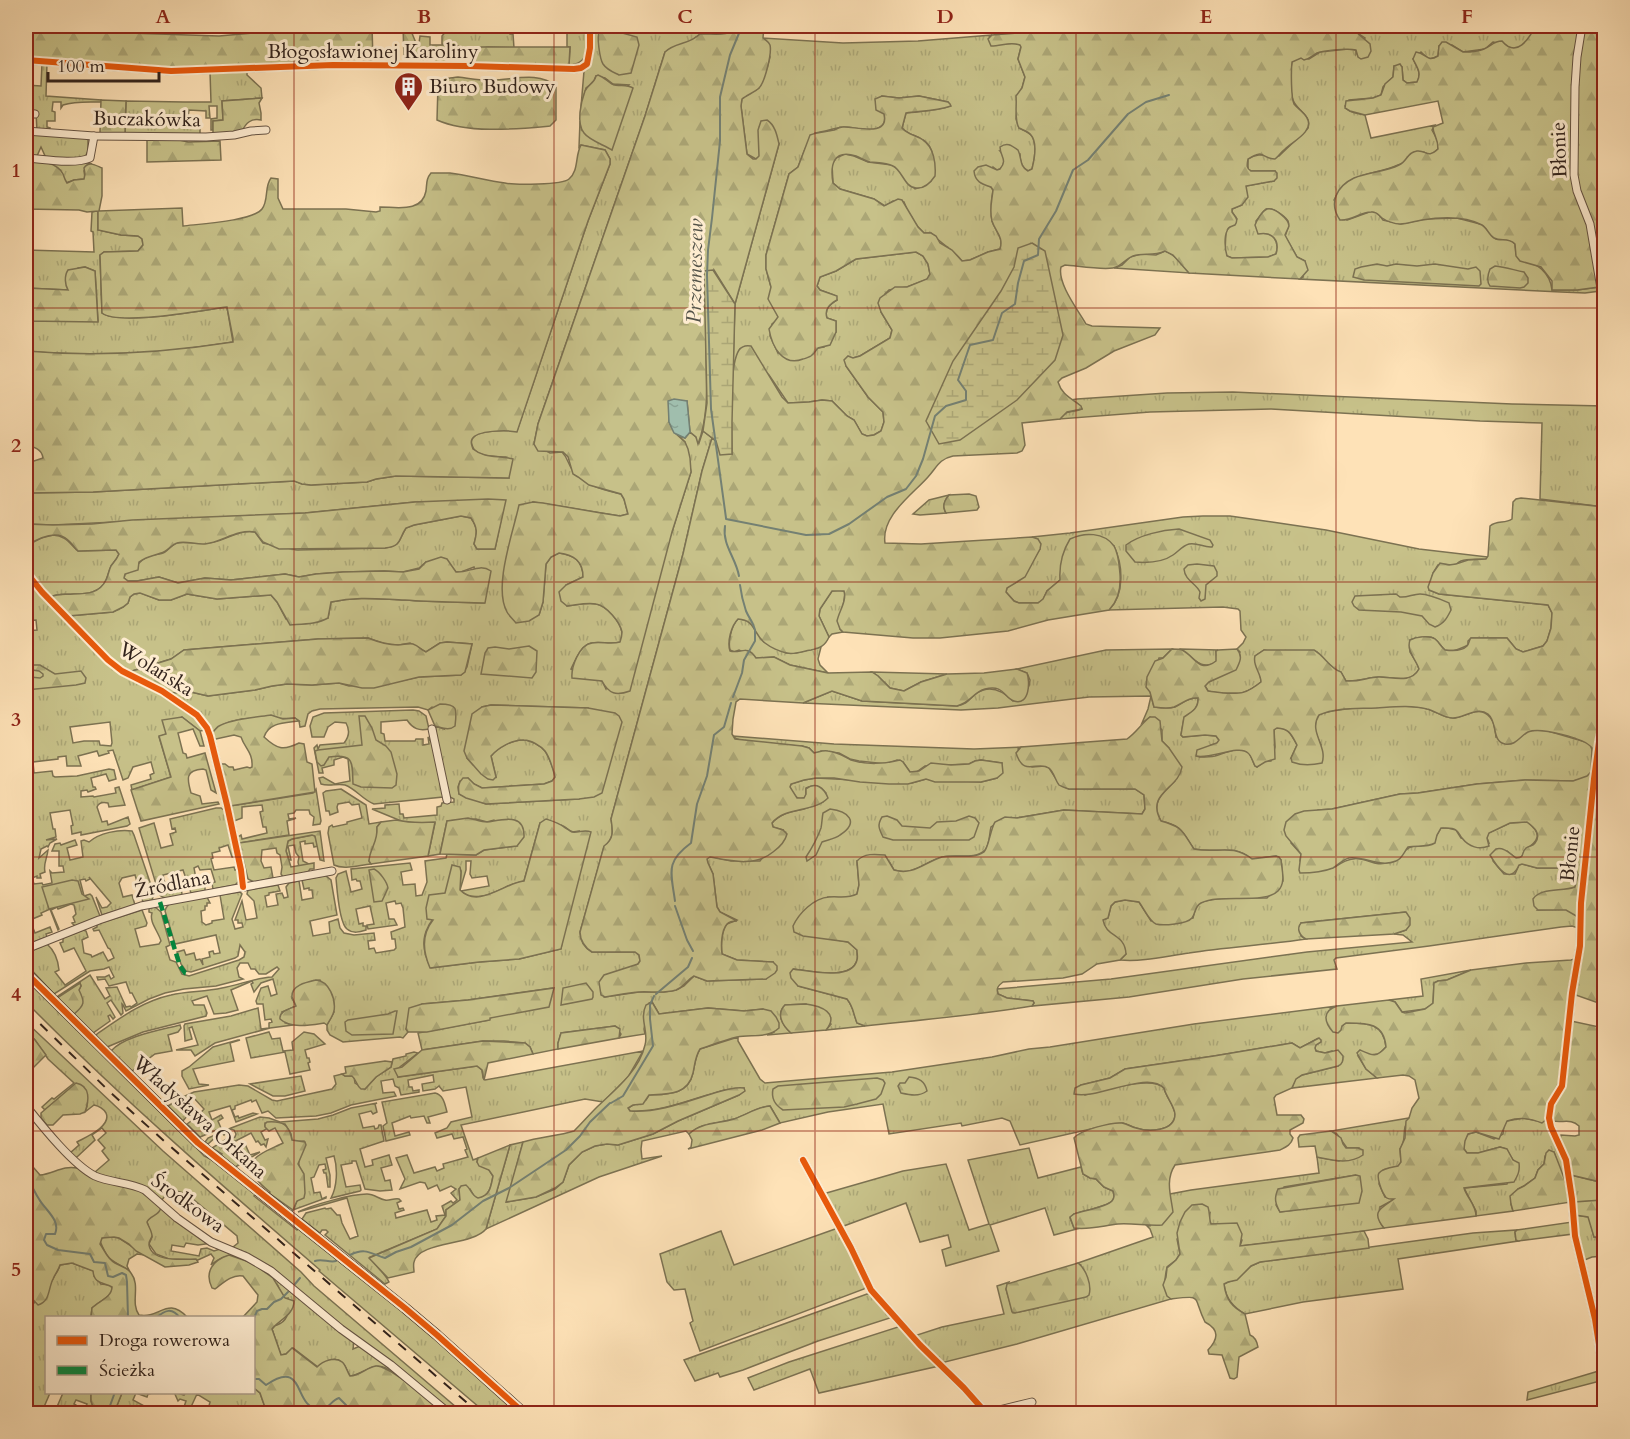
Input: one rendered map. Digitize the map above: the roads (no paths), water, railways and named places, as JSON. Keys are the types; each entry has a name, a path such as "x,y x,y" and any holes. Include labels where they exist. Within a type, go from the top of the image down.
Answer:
{"street":[{"name":"Błogosławionej Karoliny","path":"26,60 171,71 333,65 574,69 587,64 590,26"},
{"name":"Błonie","path":"1582,26 1575,87 1574,175 1577,191 1590,224 1605,306"},
{"path":"26,113 34,114"},
{"name":"Buczakówka","path":"26,132 94,136 221,137 266,130"},
{"path":"26,158 87,160 90,158 94,136"},
{"name":"Wolańska","path":"26,572 108,660 122,671 162,691 202,719 210,736 227,805 243,887"},
{"name":"Błonie","path":"1605,719 1599,742 1581,903 1580,946 1572,993 1562,1086 1551,1104 1549,1118 1566,1160 1576,1242 1595,1319 1605,1376"},
{"path":"432,729 447,801"},
{"name":"Źródlana","path":"26,949 141,906 332,871"},
{"name":"Władysława Orkana","path":"26,973 198,1143 437,1335 525,1413"},
{"name":"Środkowa","path":"26,1106 60,1146 91,1174 145,1190 177,1218 211,1242 247,1257 272,1271 341,1329 391,1365 450,1413"},
{"path":"804,1160 871,1290 920,1345 986,1413 1032,1402"},
{"path":"26,1407 35,1413"}],"water":[{"path":"674,399 687,401 690,432 685,438 674,433 669,422 668,401"}],"waterway":[{"name":"Przemeszew","path":"726,518 711,409 707,275 720,141 720,97 730,55 742,26"},
{"path":"726,519 806,535 829,534 849,524 887,497 906,489 916,476 923,459 935,416 946,406 966,400 966,391 958,380 970,345 993,340 1002,313 1015,304 1024,261 1038,255 1039,239 1056,211 1073,170 1088,160 1128,114 1146,102 1169,95"},
{"name":"Przemeszew","path":"725,526 727,545 739,576"},
{"name":"Przemeszew","path":"740,585 746,611 755,630"},
{"name":"Przemeszew","path":"733,697 744,660 755,641 755,631"},
{"name":"Przemeszew","path":"675,901 671,875 673,862 691,843 697,804 707,776 714,735 724,727 731,703"},
{"name":"Przemeszew","path":"675,906 693,951"},
{"path":"656,994 688,967 692,958"},
{"path":"611,1103 623,1096 653,1046 650,1005 654,996"},
{"path":"350,1255 364,1251 385,1258 452,1225 483,1201 509,1188 566,1150 610,1103"},
{"path":"26,1178 56,1224 55,1234 46,1234 44,1240 47,1245 58,1250 90,1254 94,1262 105,1263 108,1276 113,1277 122,1273 126,1275 128,1316"},
{"path":"315,1261 336,1261"},
{"path":"295,1284 300,1278"},
{"path":"255,1316 257,1311 267,1309 288,1292"},
{"path":"158,1316 168,1311 178,1316"},
{"path":"255,1379 259,1379 266,1385 279,1378 288,1377 294,1380 311,1407 323,1409 339,1398 346,1405 350,1414"},
{"path":"107,1414 114,1394"}],"railway":[{"path":"26,1010 164,1141 480,1414"}],"place":[{"name":"Biuro Budowy","path":"408,112"}]}
